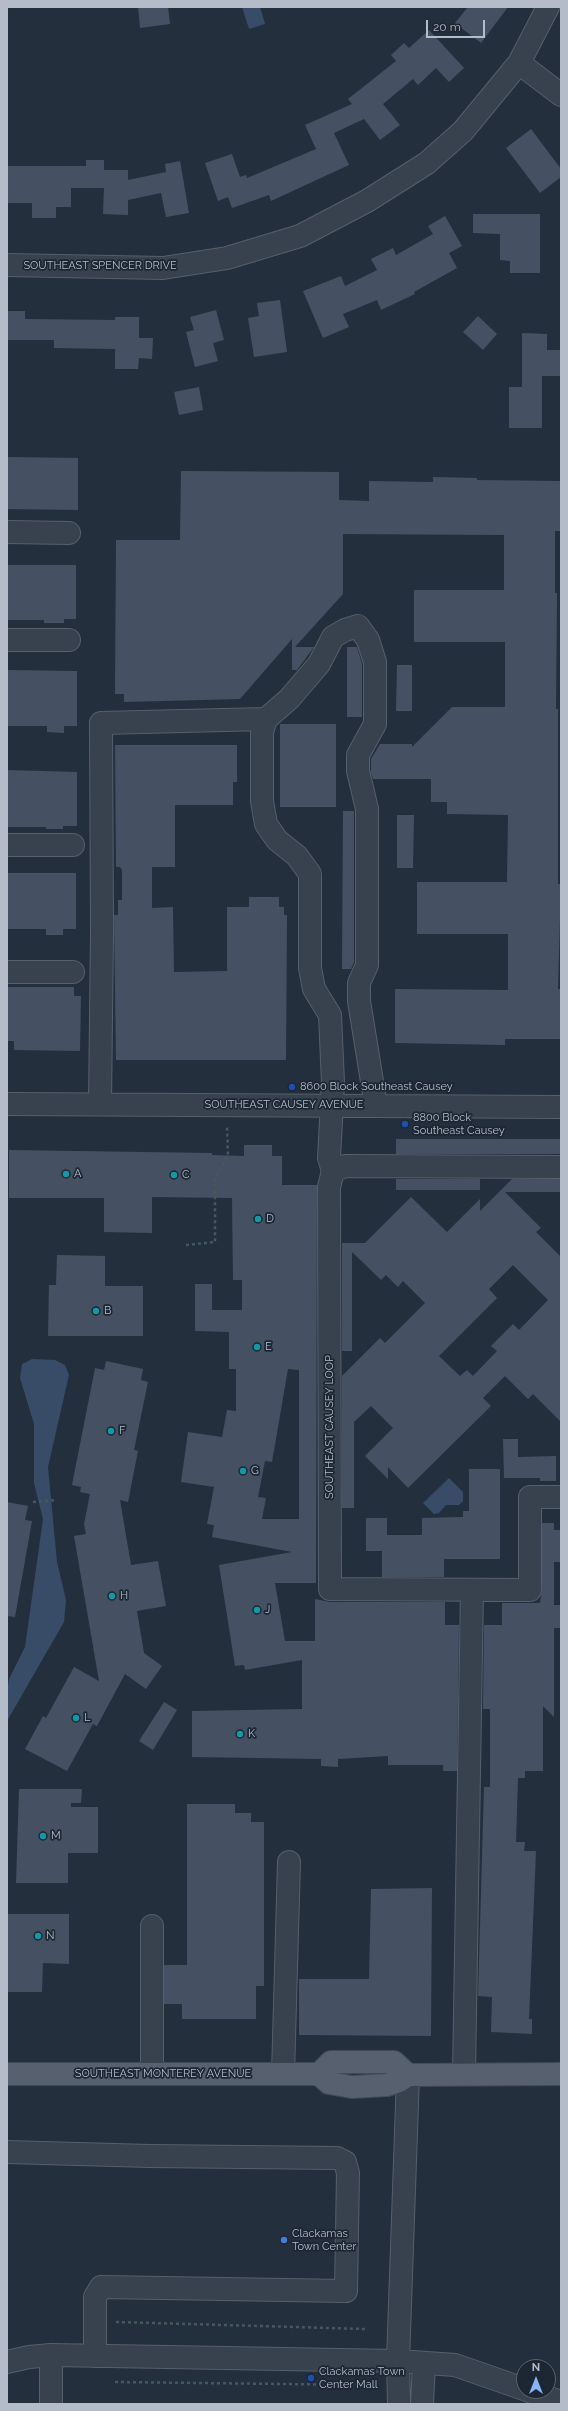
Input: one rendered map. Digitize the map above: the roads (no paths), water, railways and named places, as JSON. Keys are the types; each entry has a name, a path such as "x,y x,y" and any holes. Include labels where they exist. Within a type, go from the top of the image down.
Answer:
{"main road":[{"name":"SOUTHEAST MONTEREY AVENUE","path":"7,2074 319,2074 331,2062 394,2062 408,2075"},
{"path":"408,2075 464,2073 561,2074"}],"street":[{"name":"SOUTHEAST SPENCER DRIVE","path":"7,265 163,268 227,258 300,236 367,201 427,163 463,131 519,63 548,7"},
{"path":"519,63 561,95"},
{"path":"7,532 69,533"},
{"path":"376,1106 359,1001 359,983 367,965 367,808 358,771 358,755 374,724 375,662 368,640 358,626 345,630 333,638 319,664 289,699 266,719 262,732 262,801 266,824 277,840 297,856 310,874 310,968 314,989 330,1015 333,1083 330,1106 329,1158 333,1171 345,1166 561,1167"},
{"path":"7,640 69,640"},
{"path":"100,1104 102,931 101,722 266,719"},
{"path":"7,845 73,845"},
{"path":"7,972 73,972"},
{"path":"324,1004 359,1001"},
{"name":"SOUTHEAST CAUSEY AVENUE","path":"7,1104 561,1107"},
{"name":"SOUTHEAST CAUSEY LOOP","path":"333,1171 329,1188 330,1589 530,1590 530,1497 561,1497"},
{"path":"464,2073 472,1590"},
{"path":"283,2074 289,1862"},
{"path":"152,1926 152,2074"},
{"path":"399,2404 398,2361 408,2075"},
{"path":"7,2152 150,2156 337,2158 345,2162 348,2173 346,2291 101,2287 95,2297 95,2356"},
{"path":"50,2404 51,2355"},
{"path":"7,2362 29,2356 51,2355 398,2361 455,2365 516,2386"},
{"path":"422,2404 424,2363"}],"water":[{"path":"242,7 260,7 265,24 249,29"},
{"path":"32,1359 55,1360 65,1365 69,1375 48,1467 57,1562 66,1600 64,1622 7,1721 7,1693 9,1679 25,1647 43,1519 34,1483 34,1424 20,1378 22,1364"},
{"path":"449,1478 463,1492 463,1501 459,1505 446,1505 439,1513 434,1514 423,1503"}],"place":[{"name":"8600 Block Southeast Causey","path":"292,1087"},
{"name":"8800 Block Southeast Causey","path":"405,1124"},
{"name":"A","path":"66,1174"},
{"name":"C","path":"174,1175"},
{"name":"D","path":"258,1219"},
{"name":"B","path":"96,1311"},
{"name":"E","path":"257,1347"},
{"name":"F","path":"111,1431"},
{"name":"G","path":"243,1471"},
{"name":"H","path":"112,1596"},
{"name":"J","path":"257,1610"},
{"name":"L","path":"76,1718"},
{"name":"K","path":"240,1734"},
{"name":"M","path":"43,1836"},
{"name":"N","path":"38,1936"},
{"name":"Clackamas Town Center","path":"284,2240"},
{"name":"Clackamas Town Center Mall","path":"311,2378"}]}
